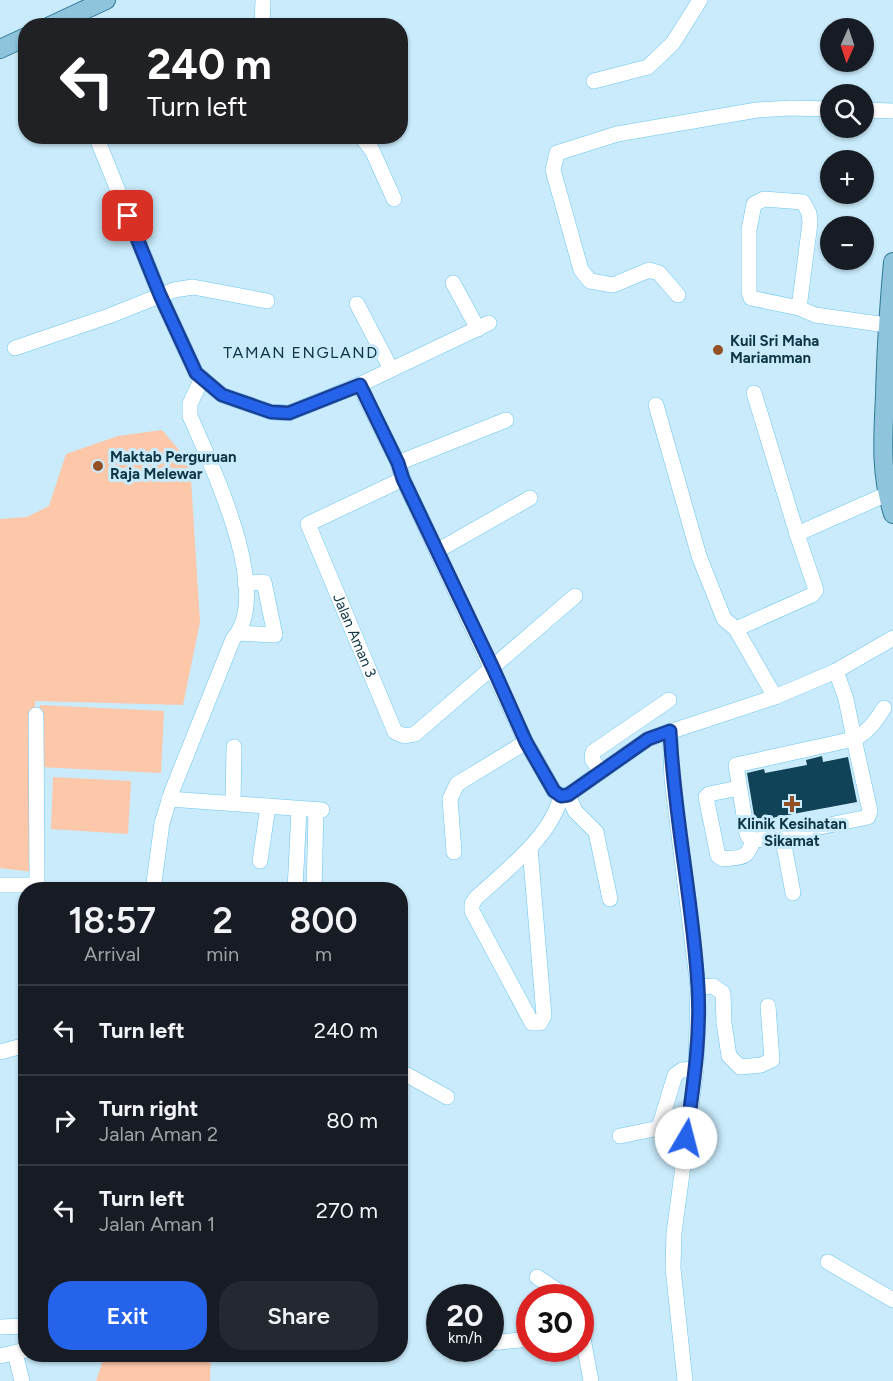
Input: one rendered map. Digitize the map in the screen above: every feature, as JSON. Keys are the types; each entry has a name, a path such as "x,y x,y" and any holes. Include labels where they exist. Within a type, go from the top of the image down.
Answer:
{"main road":[{"path":"67,18 106,0"},
{"path":"3,48 18,41"},
{"path":"3,48 18,49"},
{"path":"893,262 887,325 890,347 887,494 893,514"}],"street":[{"path":"262,18 263,0"},
{"path":"594,81 648,67 673,43 700,0"},
{"path":"678,295 660,273 649,270 614,285 590,281 580,270 553,170 557,153 617,134 757,110 820,109"},
{"path":"874,110 893,111"},
{"path":"99,144 160,295 196,373 222,395 271,412 289,413 360,385 483,326 453,283"},
{"path":"367,144 394,199"},
{"path":"799,308 810,223 808,213 803,202 764,199 754,204 749,230 748,292 751,298 799,308 815,315 887,325"},
{"path":"15,348 109,316 174,290 193,287 267,301"},
{"path":"357,304 391,369"},
{"path":"154,882 162,823 169,798 233,639 245,616 245,583 238,541 228,505 190,416 190,404 202,378"},
{"path":"360,385 526,742 554,791 564,796 596,832 610,899"},
{"path":"736,629 812,595 816,590 754,393"},
{"path":"656,405 699,556 724,619 736,629 775,697"},
{"path":"398,463 506,420"},
{"name":"Jalan Aman 3","path":"403,479 308,524 396,732 405,736 415,734 493,668"},
{"path":"797,534 887,494"},
{"path":"437,551 530,498"},
{"path":"238,633 275,635 264,582 245,583"},
{"path":"493,668 576,596"},
{"path":"530,848 544,1016 540,1023 532,1023 472,911 472,904 530,848 564,796 648,739 775,697 836,671 893,638"},
{"path":"753,840 782,836 867,817 870,811 846,699 836,671"},
{"path":"601,772 592,759 593,752 669,700"},
{"path":"753,840 747,834 736,765 854,740 874,724 884,708"},
{"path":"36,715 37,882"},
{"path":"670,731 672,779 698,987 696,1069 674,1233 674,1269 685,1381"},
{"path":"454,852 450,799 457,784 526,742"},
{"path":"233,804 234,747"},
{"path":"739,788 707,796 718,856 723,859 746,855 749,853 753,840"},
{"path":"169,798 319,810 314,882"},
{"path":"260,861 268,806"},
{"path":"295,882 299,809"},
{"path":"782,836 794,893"},
{"path":"0,885 18,886"},
{"path":"698,987 713,986 723,993 724,1023 729,1056 740,1067 760,1065 772,1060 768,1006"},
{"path":"0,1052 18,1047"},
{"path":"620,1136 659,1128 675,1075 682,1070 696,1069"},
{"path":"408,1075 447,1097"},
{"path":"828,1262 893,1300"},
{"path":"537,1277 548,1284"},
{"path":"0,1327 18,1326"},
{"path":"14,1353 22,1381"},
{"path":"587,1362 591,1381"}],"shaded area":[{"path":"162,430 190,463 200,622 183,705 35,701 37,764 40,705 164,711 161,773 38,767 41,873 0,868 0,519 27,517 49,506 66,454 118,436"},
{"path":"53,777 131,781 128,834 51,829"},
{"path":"103,1362 211,1362 210,1381 96,1381"}],"building":[{"path":"822,756 823,762 848,757 857,802 755,821 747,773 764,769 765,773 807,765 806,760"}],"place":[{"name":"Kuil Sri Maha Mariamman","path":"718,350"},
{"name":"Maktab Perguruan Raja Melewar","path":"98,466"},
{"name":"Klinik Kesihatan Sikamat","path":"792,804"}],"district":[{"name":"TAMAN ENGLAND","path":"301,352"}],"route":[{"path":"128,216 160,295 196,373 222,395 271,412 289,413 360,385 526,742 554,791 561,796 568,795 648,739 670,731 672,779 698,987 696,1069 686,1138"}]}
